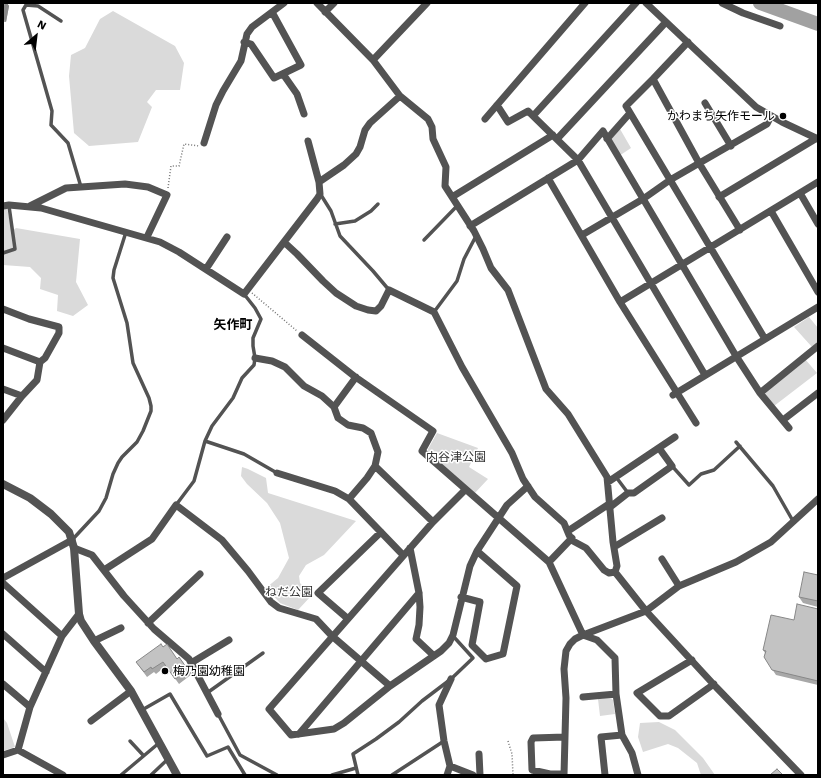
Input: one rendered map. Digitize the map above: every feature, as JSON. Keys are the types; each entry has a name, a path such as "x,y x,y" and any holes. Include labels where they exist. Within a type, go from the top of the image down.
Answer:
{"street":[{"path":"204,143 216,105 241,61 244,42 252,27 284,3"},
{"path":"317,3 373,60 400,96 428,119 432,127 433,139 446,167 445,186 476,235 491,268 508,290 546,389 568,414 607,477 609,506 617,566 615,572"},
{"path":"326,12 334,3"},
{"path":"373,60 427,3"},
{"path":"485,119 585,3"},
{"path":"533,116 636,3"},
{"path":"722,3 742,13 780,26"},
{"path":"649,5 756,108 818,139"},
{"path":"244,42 250,44 274,78 301,65 272,12"},
{"path":"452,197 555,137 666,22"},
{"path":"688,42 626,106 765,339"},
{"path":"283,74 297,94 304,114"},
{"path":"653,79 699,163 740,230"},
{"path":"319,182 344,165 356,154 365,130 370,123 400,96"},
{"path":"705,103 730,146"},
{"path":"497,105 508,122 528,111 578,160 706,375"},
{"path":"607,139 630,113"},
{"path":"582,236 643,199 670,180 767,124 771,116"},
{"path":"470,226 578,160 603,132 736,356 760,392 789,428"},
{"path":"719,197 818,139"},
{"path":"6,205 41,208 126,231 160,242 180,252 246,292 320,194 319,182 308,141"},
{"path":"548,178 674,394 696,423"},
{"path":"620,302 818,182"},
{"path":"30,206 66,188 125,184 148,187 167,195 146,237"},
{"path":"800,193 818,224"},
{"path":"771,211 818,292"},
{"path":"206,269 227,237"},
{"path":"284,242 336,293 356,306 376,311 381,306 389,290 434,312 462,367 512,453 523,479 535,497 564,523 570,535 586,548 604,570 609,573 615,572"},
{"path":"674,394 818,307"},
{"path":"3,309 29,319 59,327 59,333 46,358 40,362 37,380 3,420"},
{"path":"302,334 356,377 433,431 422,452 550,562 583,634 597,640 615,658 616,694 622,735 632,753 638,775"},
{"path":"760,392 818,346"},
{"path":"3,348 40,362"},
{"path":"255,358 272,360 285,367 304,386 322,396 334,408 338,418 343,422 371,432 378,452 375,466 349,499"},
{"path":"334,408 356,377"},
{"path":"3,389 22,396"},
{"path":"782,420 818,393"},
{"path":"608,482 675,437"},
{"path":"550,562 570,535 628,493 634,493 672,466 659,448"},
{"path":"375,466 433,522"},
{"path":"277,473 335,490 349,499 403,555"},
{"path":"3,484 30,498 51,514 69,532 74,548 79,614 81,621 131,691 177,775"},
{"path":"465,490 403,555 269,709 291,735 334,729 344,723 390,686 433,655 441,651 449,643 453,635 461,597 470,566 477,552 507,505 528,486"},
{"path":"565,737 533,738 531,742 532,770 564,775 565,737 566,698 564,669 566,651 575,639 583,634 646,611 679,586 736,562 771,542 818,499"},
{"path":"104,570 152,539 176,505 222,540 271,602 279,608 316,619 332,636 390,686"},
{"path":"614,547 662,518"},
{"path":"348,618 318,593 381,532"},
{"path":"3,578 72,540"},
{"path":"74,548 92,555 124,596 148,623 188,659 218,714"},
{"path":"410,548 419,592 420,607 419,625 416,639 433,655"},
{"path":"461,597 480,602 472,645 486,659 503,654 517,586 477,552"},
{"path":"662,559 679,586"},
{"path":"615,572 646,611 801,775"},
{"path":"148,623 200,574"},
{"path":"3,584 62,636"},
{"path":"299,734 419,592"},
{"path":"18,750 30,707 62,636 79,614"},
{"path":"94,641 121,628"},
{"path":"3,634 46,672"},
{"path":"191,663 230,640"},
{"path":"692,660 637,693 660,716 669,716 714,684"},
{"path":"447,775 450,766 444,741 439,705 451,679"},
{"path":"3,684 30,707"},
{"path":"91,721 131,691"},
{"path":"583,697 616,694"},
{"path":"605,775 601,737 622,735"},
{"path":"3,755 18,750 62,775"},
{"path":"479,754 480,775"},
{"path":"450,766 473,775"}],"lane":[{"path":"61,21 38,6 26,4 23,10 52,111 51,125 68,143 81,187"},
{"path":"320,194 331,211 340,236 389,290"},
{"path":"336,224 355,221 371,211 378,204"},
{"path":"3,253 15,249 6,205"},
{"path":"424,240 458,206"},
{"path":"72,540 99,511 106,498 118,463 122,456 137,442 144,431 151,411 149,398 133,363 127,324 113,278 126,231"},
{"path":"434,312 457,281 464,259 476,235"},
{"path":"176,505 194,481 205,441 212,426 233,398 242,378 254,365 255,358 252,346 253,338 261,319 246,292"},
{"path":"205,441 244,454 277,473"},
{"path":"736,442 773,486 793,521"},
{"path":"672,466 689,485 700,474 714,470 740,446"},
{"path":"616,477 628,493"},
{"path":"358,775 352,754 399,722 422,701 451,679 473,658 453,635"},
{"path":"206,694 263,653"},
{"path":"141,710 170,694 207,756 228,747 245,775"},
{"path":"218,714 240,755 277,775"},
{"path":"130,741 143,756"},
{"path":"392,775 444,741"},
{"path":"121,775 159,743"},
{"path":"151,775 168,759"},
{"path":"332,775 356,768"}],"path":[{"path":"167,195 171,166 179,166 184,144 202,147 204,143"},
{"path":"246,292 302,334"},
{"path":"508,741 512,754 513,775"}],"green space":[{"path":"113,11 175,46 184,63 180,90 156,90 147,102 152,107 138,142 89,146 74,133 69,76 71,55 85,48 100,19"},
{"path":"620,129 631,148 619,156 611,143 612,138"},
{"path":"7,208 12,231 16,228 80,239 76,282 88,305 73,316 57,311 58,295 40,289 41,278 30,267 3,265 3,209"},
{"path":"809,317 818,328 818,342 812,347 794,327"},
{"path":"805,359 817,373 774,406 765,395 766,390"},
{"name":"内谷津公園","path":"437,433 478,448 469,467 488,479 474,494 428,453 428,449"},
{"name":"ねだ公園","path":"242,467 266,478 268,493 356,521 324,555 306,565 299,576 300,583 312,595 298,610 280,603 266,588 278,578 289,558 280,523 267,503 247,484 241,476"},
{"path":"610,697 613,700 615,714 600,716 598,699"},
{"path":"3,718 7,723 15,747 3,751"},
{"path":"659,722 675,730 703,758 715,775 701,775 697,763 678,748 668,744 643,752 638,737 640,723"}],"building":[{"path":"3,3 5,3 3,18"},
{"path":"804,572 818,575 818,601 799,597"},
{"path":"797,604 818,609 818,681 772,670 764,657 766,651 763,650 771,615 794,620"},
{"path":"161,644 163,647 167,644 177,659 179,657 188,670 175,679 163,662 144,672 136,662"},
{"path":"777,769 783,775 770,775"}],"waterway":[{"path":"760,3 818,24"}],"place":[{"name":"かわまち矢作モール","path":"783,116"},
{"name":"梅乃園幼稚園","path":"165,671"}],"district":[{"name":"矢作町","path":"233,325"}]}
